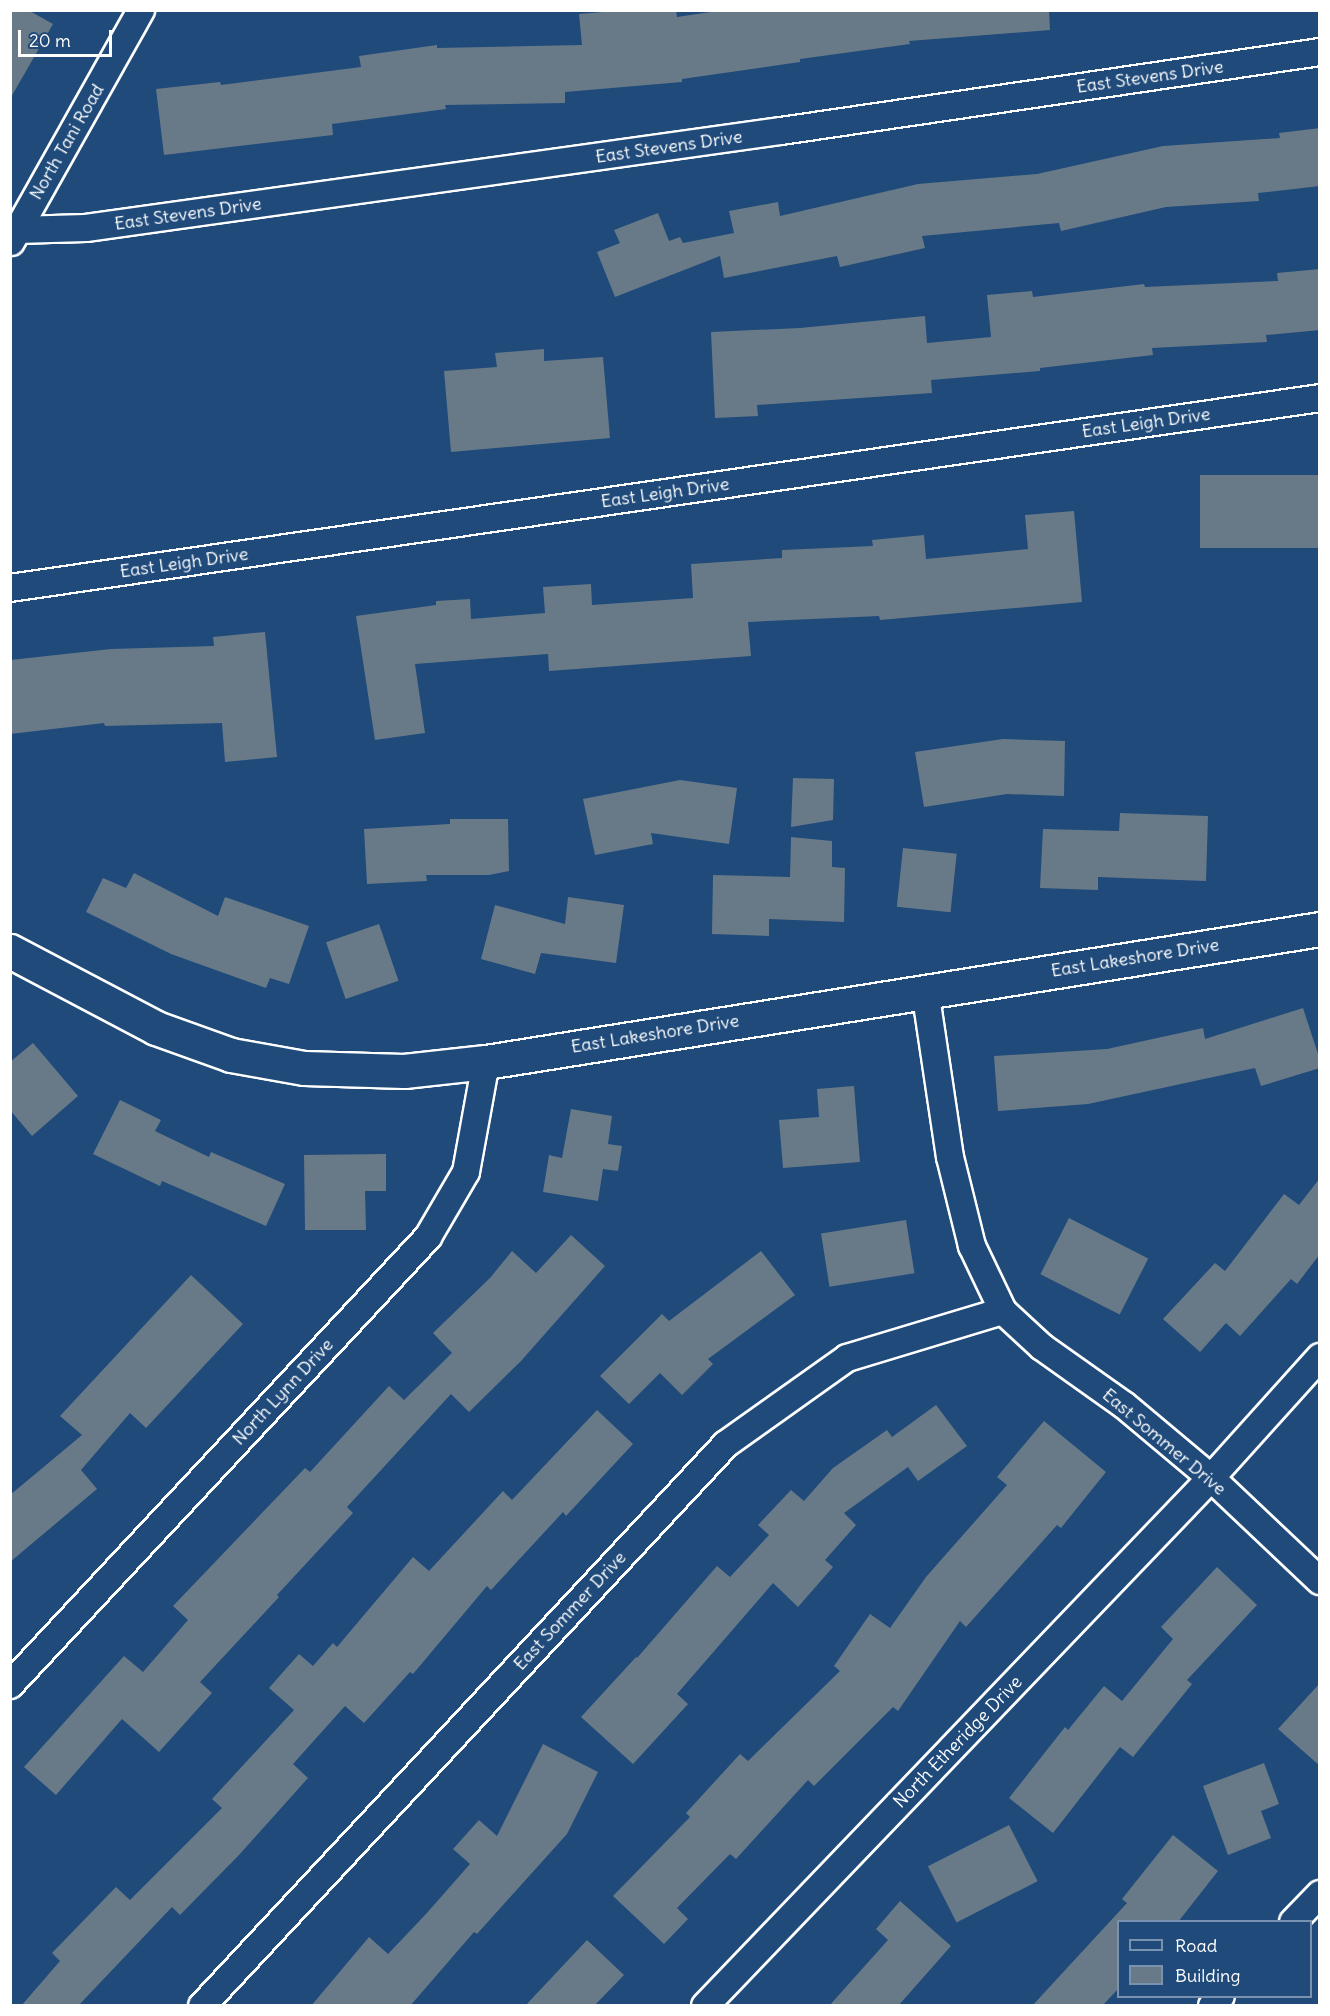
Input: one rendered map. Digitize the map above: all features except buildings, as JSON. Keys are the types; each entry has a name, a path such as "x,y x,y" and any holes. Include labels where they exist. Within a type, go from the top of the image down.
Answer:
{"main road":[{"name":"East Lakeshore Drive","path":"10,951 156,1028 231,1055 304,1068 404,1071 486,1062 925,990 1320,929"}],"street":[{"name":"North Tani Road","path":"14,236 141,10"},
{"name":"East Stevens Drive","path":"14,236 87,228 793,130 1320,52"},
{"name":"East Leigh Drive","path":"10,588 1320,398"},
{"name":"East Sommer Drive","path":"925,990 950,1157 972,1246 1002,1311 1042,1347 1124,1405 1211,1478 1320,1581"},
{"name":"North Lynn Drive","path":"10,1684 428,1237 466,1172 486,1062"},
{"name":"East Sommer Drive","path":"202,2006 726,1444 847,1358 1002,1311"},
{"name":"North Etheridge Drive","path":"705,2006 1211,1478 1320,1357"},
{"path":"1295,1920 1320,1894"}]}
